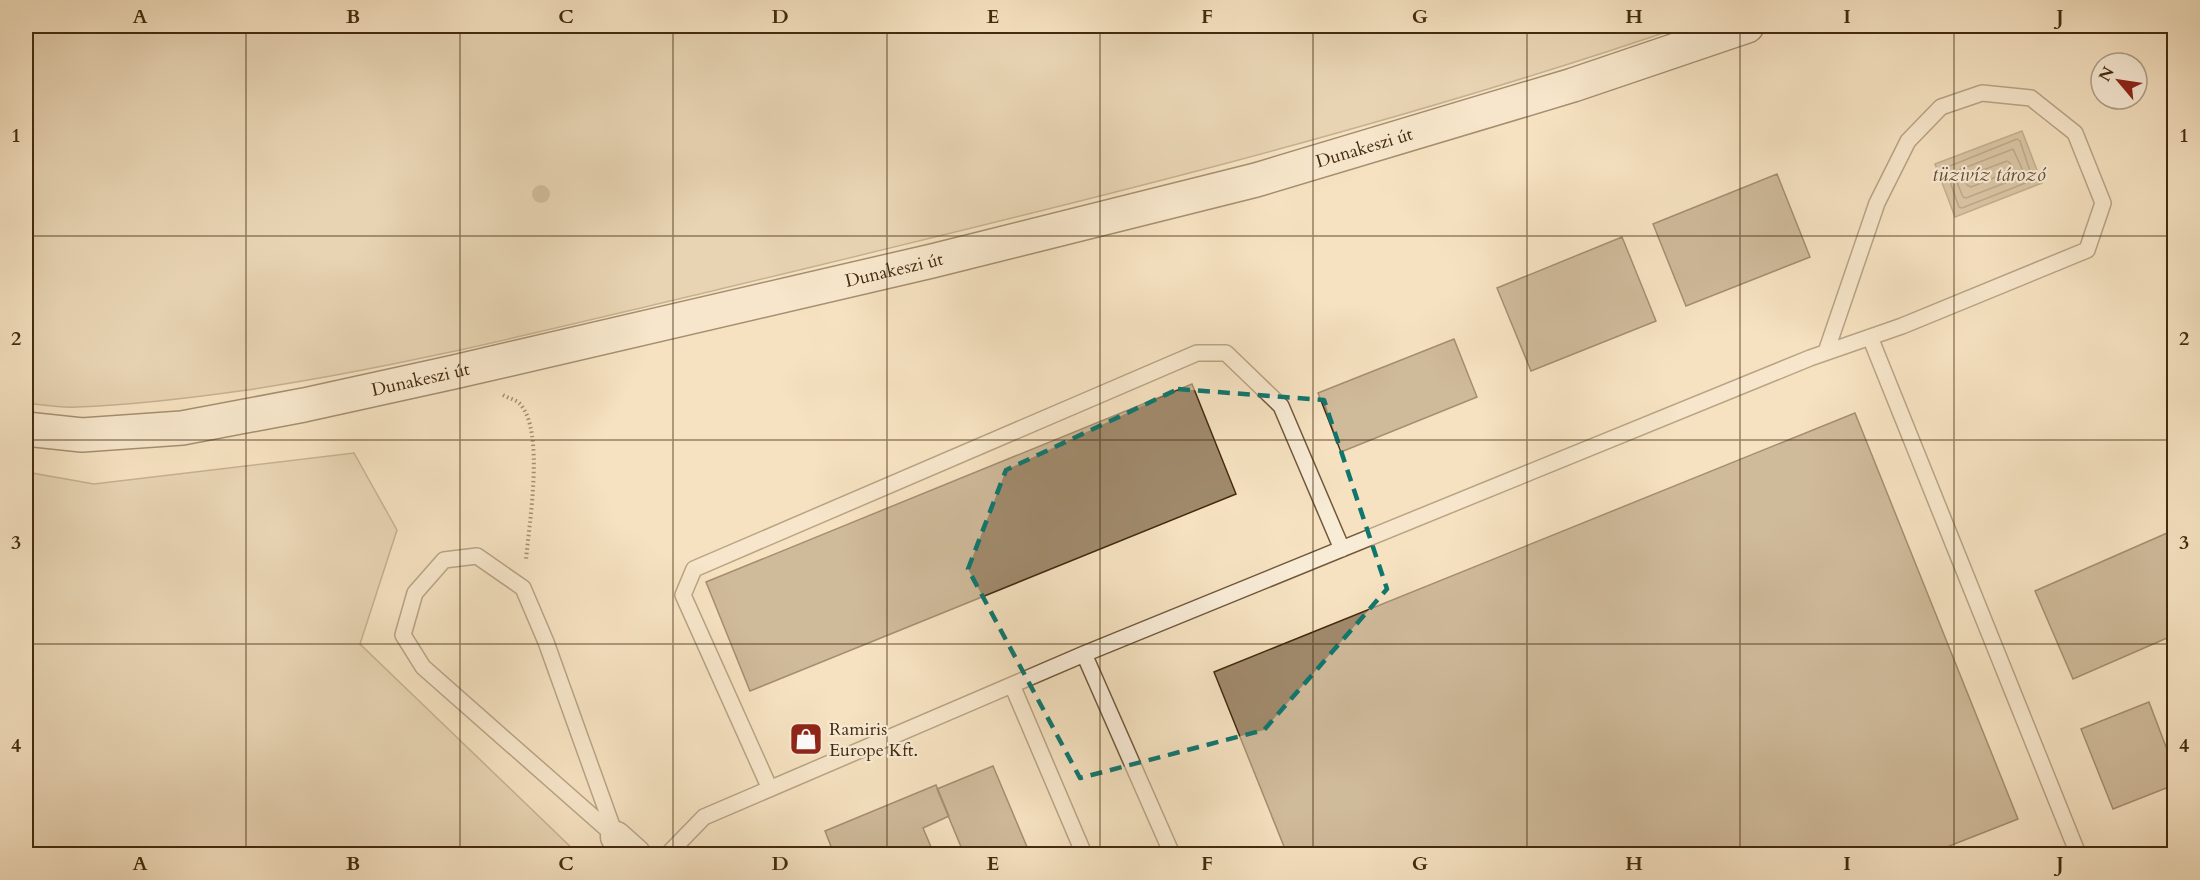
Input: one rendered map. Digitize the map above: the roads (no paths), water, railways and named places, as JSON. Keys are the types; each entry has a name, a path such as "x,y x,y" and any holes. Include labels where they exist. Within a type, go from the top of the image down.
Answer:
{"street":[{"name":"Dunakeszi út","path":"26,429 82,435 182,428 304,405 454,372 932,261 1256,180 1573,85 1747,26"}],"lane":[{"path":"668,855 704,817 1084,654 1826,352 1902,326 2087,250 2103,203 2075,133 2031,98 1982,93 1941,107 1908,141 1877,202 1826,352"},
{"path":"1870,337 2078,855"},
{"path":"770,789 683,594 694,569 1197,353 1226,353 1281,406 1342,549"},
{"path":"477,556 523,588 626,846 423,667 403,635 415,593 444,560 477,556"},
{"path":"1084,654 1172,855"},
{"path":"1012,685 1084,855"}],"water":[{"name":"tüzivíz tározó","path":"2022,131 2042,183 1955,217 1935,164"}],"railway":[{"path":"2166,851 2174,847"}],"place":[{"name":"Ramiris Europe Kft.","path":"806,739"}]}
